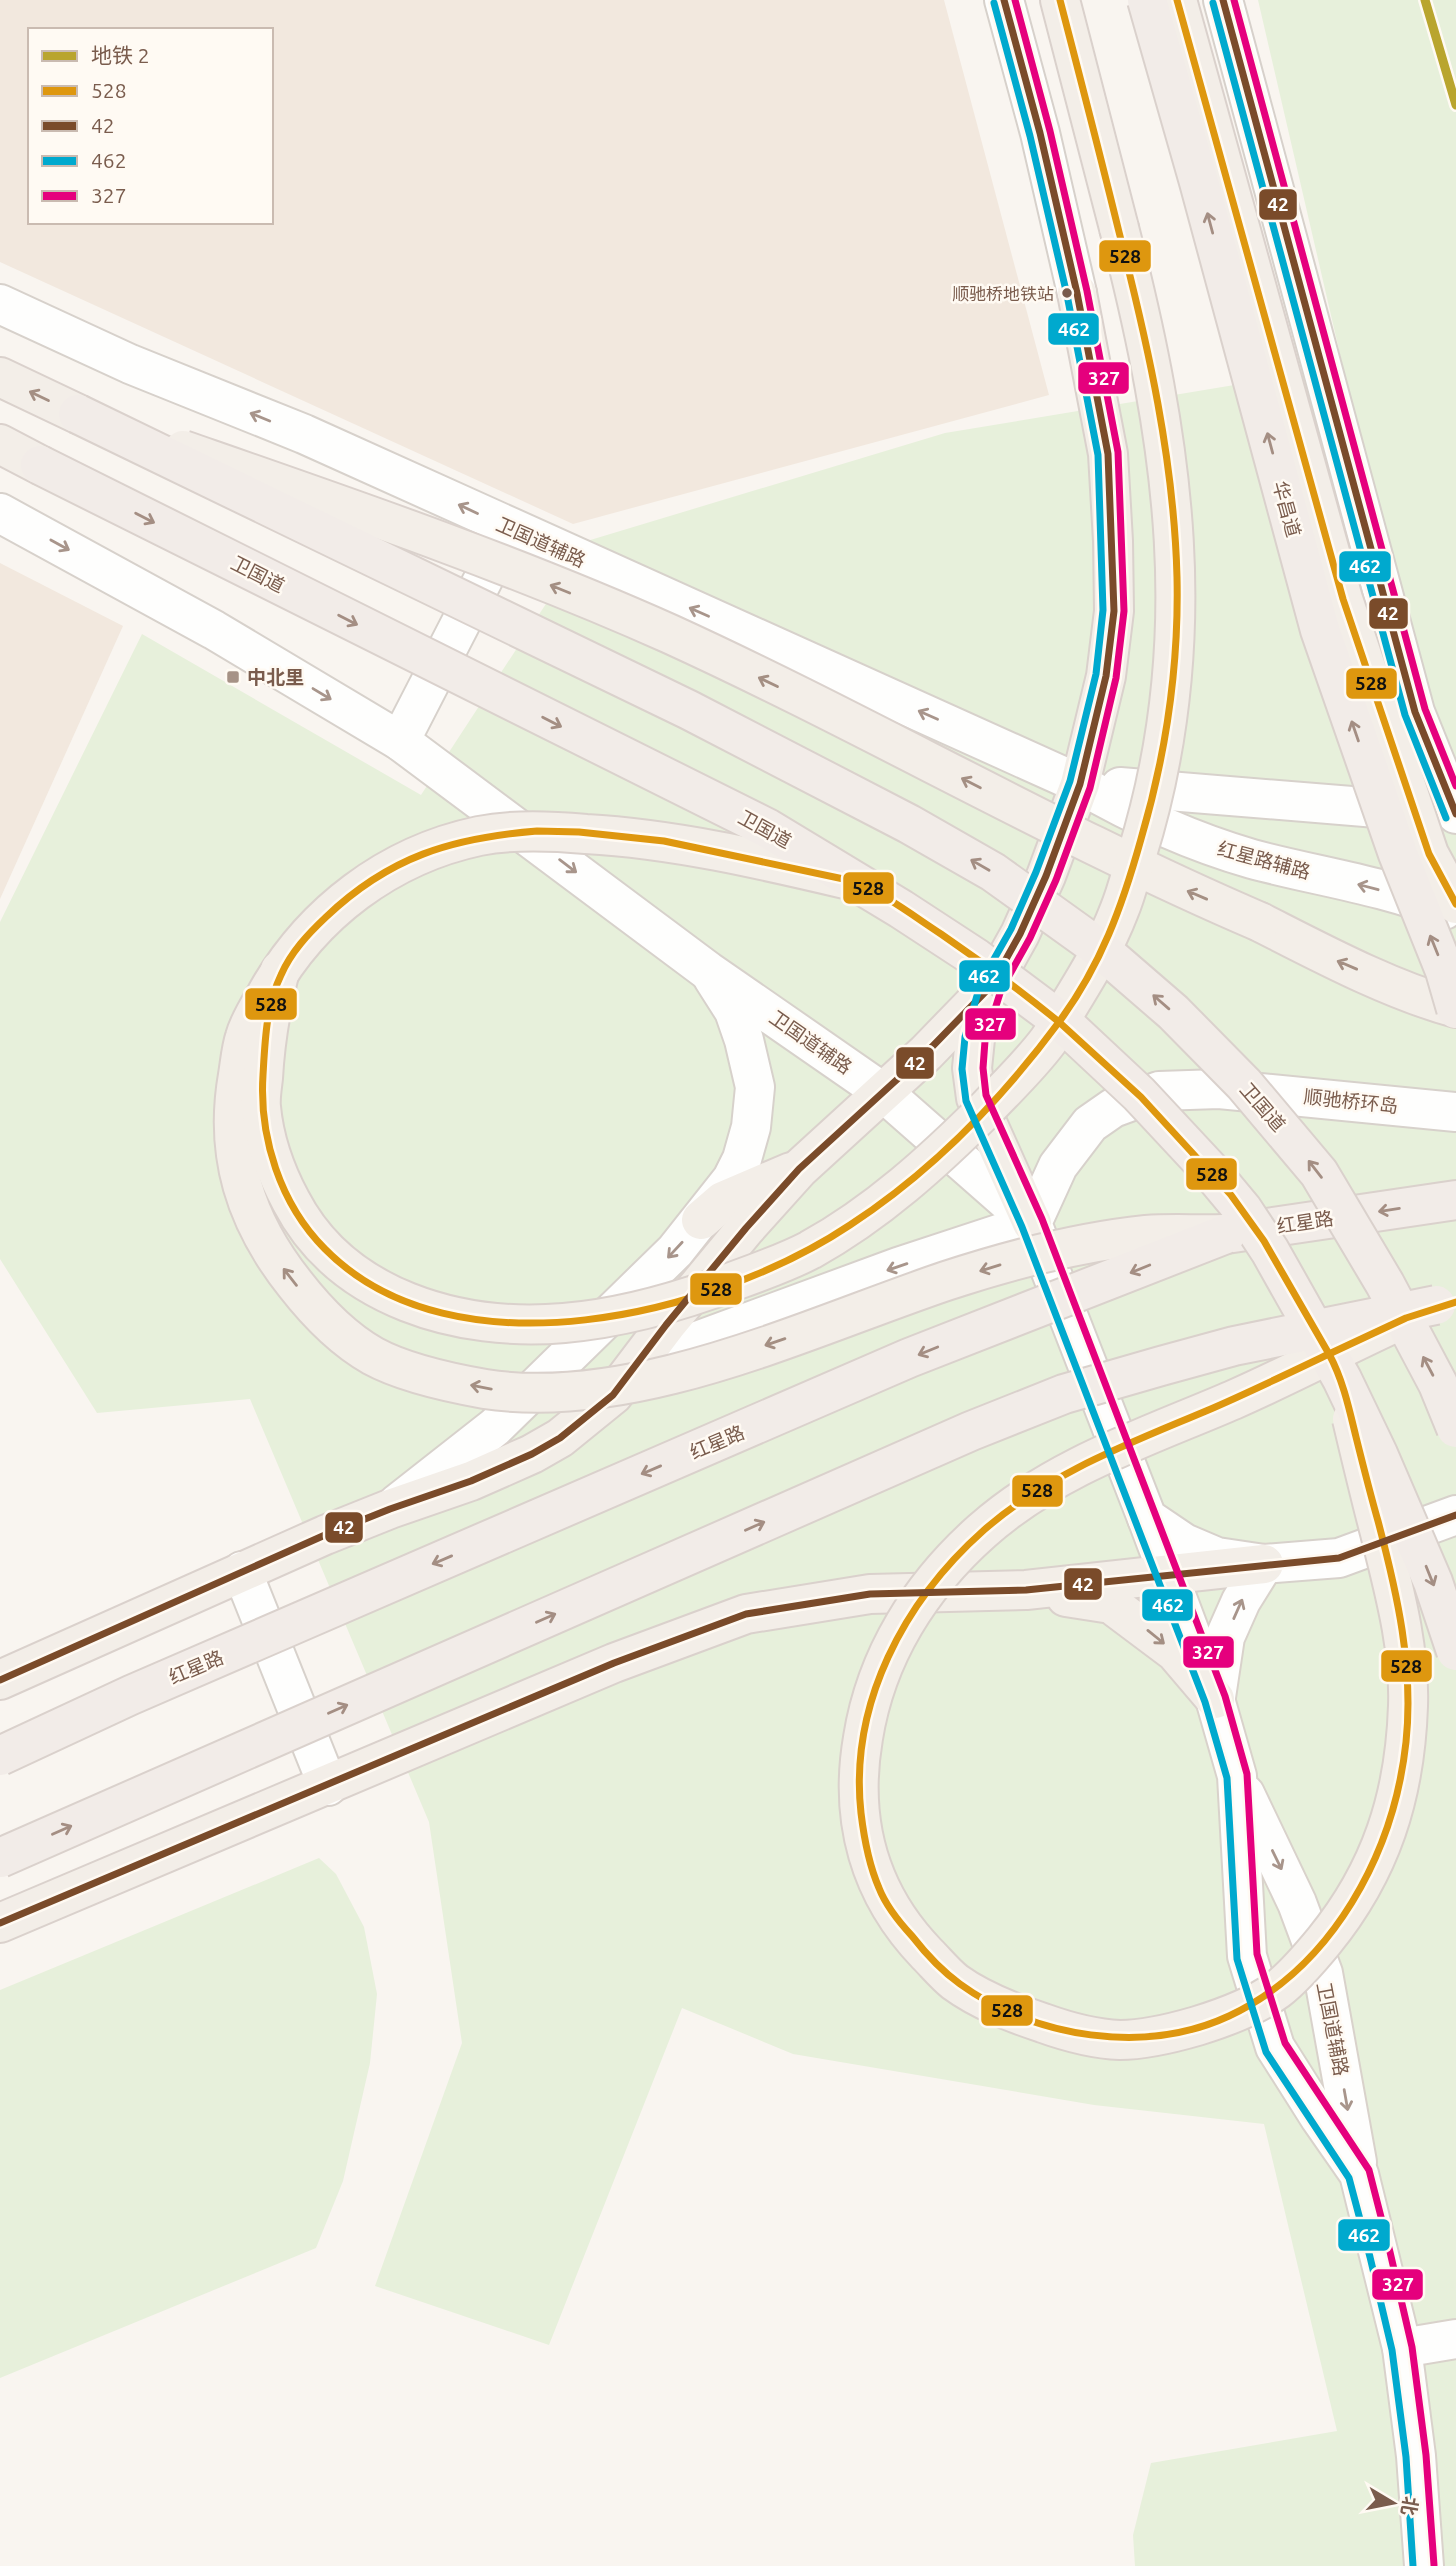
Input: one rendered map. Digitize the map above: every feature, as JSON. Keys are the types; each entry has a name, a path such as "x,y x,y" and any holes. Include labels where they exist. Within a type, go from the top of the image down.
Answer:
{"highway":[{"name":"华昌道","path":"1146,0 1203,195 1320,630 1398,854 1445,971 1456,1008"},
{"name":"卫国道","path":"78,414 689,710 909,824 993,872 1099,948 1173,1012 1244,1084 1319,1173 1385,1284 1438,1384 1456,1428"},
{"name":"卫国道","path":"40,465 755,822 858,882 976,958 1062,1022 1139,1094 1208,1168 1243,1210 1270,1251 1342,1379 1378,1454 1433,1582 1456,1651"},
{"name":"红星路","path":"0,1756 131,1695 909,1358 1226,1234 1456,1200"},
{"path":"0,1858 971,1431 1064,1394 1234,1346 1446,1303"}],"main road":[{"path":"280,970 269,1017 261,1107 276,1173 301,1221 332,1258 385,1294 443,1315 493,1322 564,1323 651,1309 733,1282 809,1251 859,1219 922,1172 1023,1070 1049,1039 1087,978 1108,937 1121,907 1150,815 1168,708 1175,642 1177,583 1165,443 1140,312 1060,0"},
{"path":"1177,0 1343,599 1429,854 1456,904"},
{"path":"1032,1223 976,1098 972,1069 975,1039 991,986 1020,934 1041,888 1080,784 1106,676 1114,611 1108,454 1076,293"},
{"name":"卫国道","path":"0,377 78,414"},
{"path":"78,414 376,515 669,634 886,739 1174,885 1260,922 1335,960 1437,1003 1456,1008"},
{"name":"卫国道","path":"0,444 40,465"},
{"path":"858,882 748,857 627,836 550,831 481,836 408,858 348,895 305,937 280,970 245,1035 234,1097 233,1140 250,1212 263,1239 305,1297 341,1334 373,1356 407,1370 481,1388 513,1392 556,1392 607,1387 733,1357 1006,1263 1090,1244 1149,1235 1226,1234"},
{"path":"0,1680 242,1571 390,1509 471,1481 533,1454 560,1438 613,1395 666,1325 799,1169 884,1093 991,986"},
{"path":"701,1220 723,1201 799,1169"},
{"path":"1342,1379 1395,1594 1405,1647 1408,1701 1400,1784 1388,1829 1368,1876 1342,1920 1309,1959 1275,1992 1221,2019 1171,2033 1122,2040 1070,2032 1025,2018 983,1999 953,1980 920,1947 898,1919 879,1889 859,1815 859,1761 866,1719 888,1652 906,1619 934,1581 982,1531 1047,1484 1136,1439 1256,1390 1335,1350 1446,1303"},
{"path":"0,1923 614,1663 746,1614 870,1594 1026,1590 1264,1564"},
{"path":"1026,1590 1111,1604 1175,1652 1215,1699"}],"street":[{"path":"1004,0 1040,133 1076,293"},
{"path":"1080,784 1456,815 1415,712 1223,0"},
{"name":"卫国道辅路","path":"0,304 130,364 304,435 1080,784"},
{"name":"卫国道辅路","path":"0,513 214,629 400,741 708,971 884,1093 1032,1223"},
{"path":"400,741 510,528"},
{"name":"红星路辅路","path":"1080,784 1127,812 1213,847 1369,887 1435,906 1456,915"},
{"path":"708,971 734,1011 755,1087 762,1143 759,1185 746,1228"},
{"path":"390,1509 495,1427 675,1251 732,1179 742,1159 751,1127 755,1087"},
{"name":"顺驰桥环岛","path":"1032,1223 1058,1166 1090,1124 1113,1108 1158,1091 1219,1088 1456,1112"},
{"path":"640,1362 898,1267 1032,1223 1147,1518 1184,1543 1217,1557 1264,1564 1339,1558 1456,1516"},
{"name":"卫国道辅路","path":"1147,1518 1215,1699 1237,1776 1297,1903 1323,1973 1359,2174 1402,2348 1416,2456 1424,2566"},
{"path":"1215,1699 1225,1637 1241,1601 1264,1564"},
{"path":"242,1571 328,1786"},
{"name":"卫国道辅路","path":"1237,1776 1247,1956 1275,2047 1359,2174"},
{"path":"1402,2348 1456,2339"}],"shaded area":[{"path":"0,0 944,0 1049,395 573,524 0,262"},
{"path":"0,563 123,626 0,899"}],"green space":[{"path":"1258,0 1456,0 1456,2566 1135,2566 1133,2535 1151,2463 1337,2431 1264,2124 1094,2105 793,2054 682,2008 549,2345 375,2286 462,2043 429,1822 250,1399 97,1413 0,1259 0,922 142,634 421,795 587,541 945,433 1343,367"},
{"path":"319,1858 336,1874 364,1927 377,1994 370,2063 343,2181 316,2248 0,2378 0,1990"}],"metro line":[{"name":"2","path":"1425,0 1456,105"}],"transit line":[{"name":"42","path":"0,1680 325,1535 471,1481 532,1454 560,1438 613,1395 666,1325 799,1169 926,1053 991,986 1020,934 1046,876 1080,784 1106,676 1114,611 1108,454 1077,293 1040,133 1004,0"},
{"name":"327","path":"1015,0 1050,131 1087,291 1118,452 1124,611 1116,678 1090,788 1056,880 1030,938 1001,990 985,1041 983,1068 986,1095 1042,1219 1225,1696 1247,1774 1257,1954 1285,2043 1369,2170 1390,2252 1412,2347 1426,2455 1434,2565"},
{"name":"528","path":"1059,1022 1087,979 1109,935 1141,839 1164,742 1173,676 1177,610 1175,533 1158,403 1130,274 1060,0"},
{"name":"528","path":"1177,0 1343,599 1429,854 1456,904"},
{"name":"42","path":"1223,0 1415,712 1456,814"},
{"name":"327","path":"1234,0 1425,709 1456,786"},
{"name":"462","path":"994,3 1030,136 1067,295 1098,455 1103,610 1096,674 1070,781 1036,872 1011,929 981,982 965,1037 962,1069 966,1101 1022,1227 1205,1702 1227,1778 1237,1959 1266,2052 1349,2178 1370,2257 1392,2350 1406,2457 1413,2566"},
{"name":"462","path":"1213,3 1405,715 1446,818"},
{"name":"528","path":"537,831 579,832 664,841 853,881 887,898 941,934 1059,1022 1014,1079 937,1158 850,1225 794,1257 729,1285 659,1307 585,1320 512,1323 442,1313 379,1289 325,1249 296,1212 276,1168 265,1122 263,1075 269,1011 281,975 300,944 326,917 373,879 398,865 449,845 537,831"},
{"name":"528","path":"1059,1022 1141,1097 1231,1195 1264,1241 1329,1354"},
{"name":"528","path":"1329,1354 1406,1318 1456,1302"},
{"name":"528","path":"1329,1354 1345,1394 1385,1548 1406,1658 1406,1742 1388,1825 1372,1865 1352,1902 1328,1937 1299,1968 1266,1995 1229,2016 1196,2028 1162,2035 1091,2035 1055,2028 1021,2017 989,2002 953,1979 923,1949 889,1907 872,1870 862,1822 860,1772 864,1733 874,1694 888,1657 929,1589 955,1558 984,1530 1035,1492 1119,1448 1329,1354"},
{"name":"42","path":"0,1923 614,1663 746,1614 870,1594 1026,1590 1339,1558 1456,1515"}],"place":[{"name":"顺驰桥地铁站","path":"1067,293"},
{"name":"中北里","path":"233,677"}]}
